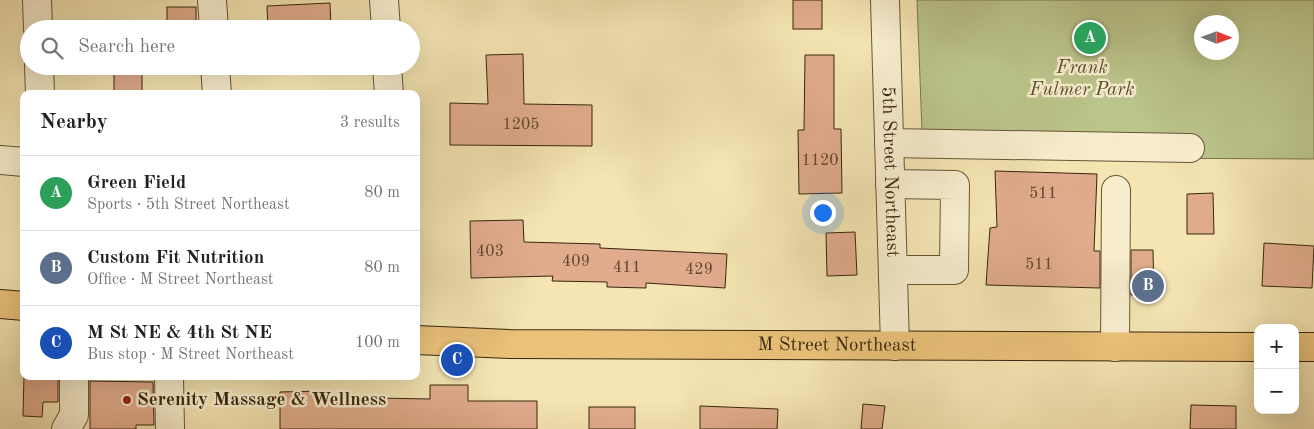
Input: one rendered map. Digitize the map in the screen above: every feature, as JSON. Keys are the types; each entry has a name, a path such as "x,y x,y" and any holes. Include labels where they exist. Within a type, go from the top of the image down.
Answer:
{"main road":[{"path":"0,304 20,306"},
{"name":"M Street Northeast","path":"420,340 510,344 1254,347"},
{"path":"1299,347 1314,347"}],"street":[{"path":"37,0 38,20"},
{"path":"212,0 213,20"},
{"path":"384,0 385,20"},
{"name":"5th Street Northeast","path":"885,0 895,346"},
{"path":"40,75 40,90"},
{"path":"216,75 217,90"},
{"path":"388,75 389,90"},
{"path":"889,144 1190,148"},
{"path":"0,160 20,162"},
{"path":"890,184 955,185 954,270 893,270"},
{"path":"1115,347 1116,190"},
{"path":"66,429 74,415 74,380"},
{"path":"169,380 170,429"}],"green space":[{"name":"Frank Fulmer Park","path":"917,0 1314,0 1314,159 923,157"}],"building":[{"path":"793,0 822,0 822,29 793,29"},
{"path":"330,3 331,20 268,20 267,6"},
{"path":"167,7 196,7 196,20 167,20"},
{"path":"523,54 524,104 592,105 592,146 450,145 450,103 488,104 486,55"},
{"path":"805,55 834,55 834,129 841,129 842,193 799,194 798,130 804,130"},
{"path":"114,75 142,75 142,90 114,90"},
{"path":"995,171 1097,174 1094,251 1100,251 1100,288 986,285 990,228 997,227"},
{"path":"1213,193 1214,234 1187,234 1187,194"},
{"path":"523,220 524,242 600,244 600,248 727,254 725,288 646,283 646,288 607,287 607,282 552,281 553,276 471,278 470,221"},
{"path":"855,232 857,275 827,276 826,233"},
{"path":"1264,243 1314,246 1312,288 1262,286"},
{"path":"1131,250 1153,250 1154,295 1131,295"},
{"path":"24,380 58,380 58,402 43,402 42,417 23,416"},
{"path":"90,381 153,382 154,425 136,425 136,429 90,429"},
{"path":"430,385 468,385 468,401 537,401 537,429 280,429 280,392 321,391 322,397 430,399"},
{"path":"863,404 885,406 882,429 861,429"},
{"path":"1191,405 1236,406 1236,429 1190,429"},
{"path":"700,406 778,409 777,429 700,429"},
{"path":"589,407 635,407 635,429 589,429"}],"place":[{"name":"Green Field","path":"1090,38"},
{"name":"Custom Fit Nutrition","path":"1148,286"},
{"name":"M St NE & 4th St NE","path":"457,360"},
{"name":"Serenity Massage & Wellness","path":"127,400"}]}
